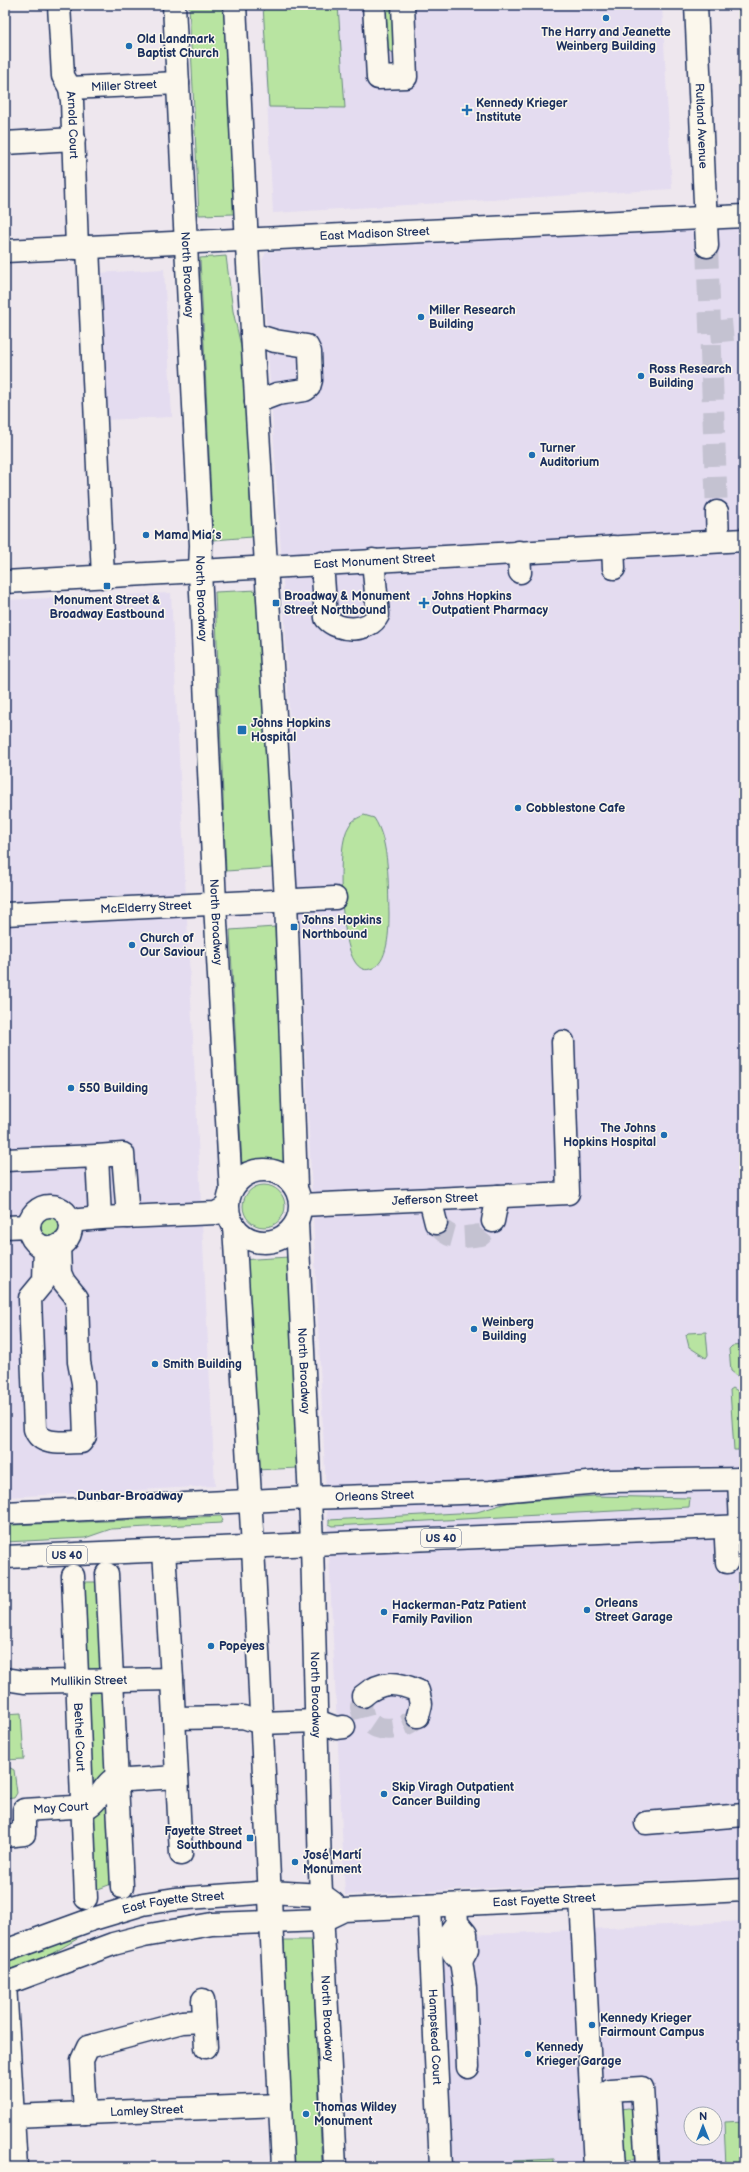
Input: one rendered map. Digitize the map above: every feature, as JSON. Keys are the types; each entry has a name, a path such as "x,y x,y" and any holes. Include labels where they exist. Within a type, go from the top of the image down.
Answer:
{"main road":[{"name":"Arnold Court","path":"59,5 63,76 70,88 83,247 103,577"},
{"name":"North Broadway","path":"174,5 201,545 200,570 215,904 231,1208 253,1547 283,2167"},
{"name":"North Broadway","path":"235,5 246,239 286,900 312,1544 322,1895 335,2167"},
{"path":"374,5 378,78 406,77 402,5"},
{"name":"Rutland Avenue","path":"696,5 707,246"},
{"name":"Miller Street","path":"70,88 178,83"},
{"path":"5,143 74,139"},
{"name":"East Madison Street","path":"5,251 744,216"},
{"path":"252,334 275,341 307,346 310,352 311,373 309,386 305,390 277,394 256,402"},
{"path":"717,512 718,541"},
{"name":"East Monument Street","path":"5,582 373,560 520,562 614,558 718,541 744,540"},
{"path":"322,563 326,618 332,625 340,628 368,626 375,622 378,615 373,560"},
{"name":"McElderry Street","path":"5,914 335,898"},
{"name":"Jefferson Street","path":"298,1205 568,1193 563,1042"},
{"path":"5,1160 123,1154 128,1217"},
{"path":"97,1156 100,1218"},
{"path":"265,1169 277,1171 288,1178 298,1205 289,1232 279,1239 267,1242 255,1241 244,1236 231,1208 242,1176 253,1171 265,1169"},
{"path":"493,1221 498,1196"},
{"path":"430,1199 436,1224"},
{"path":"52,1246 33,1239 29,1226 34,1214 44,1207 57,1207 67,1215 70,1221 69,1235 52,1246 44,1281 30,1298 35,1428 37,1436 44,1441 81,1442 85,1436 83,1383 79,1362 77,1298 68,1287 60,1273 52,1246"},
{"path":"70,1221 216,1212 231,1208"},
{"path":"5,1226 29,1226"},
{"path":"38,1289 68,1287"},
{"path":"727,1562 726,1540 743,1527 741,1479"},
{"name":"Orleans Street","path":"5,1513 309,1498 490,1492 609,1480 741,1479"},
{"name":"US 40","path":"5,1557 743,1527"},
{"path":"164,1551 181,1854"},
{"path":"107,1574 122,1887"},
{"name":"Bethel Court","path":"73,1576 86,1898"},
{"name":"Mullikin Street","path":"5,1679 24,1682 172,1679"},
{"path":"363,1696 373,1687 388,1684 405,1685 418,1691 425,1708"},
{"path":"174,1718 243,1717 261,1723 317,1721 336,1728 344,1727"},
{"path":"117,1781 177,1777"},
{"name":"May Court","path":"5,1836 24,1834 24,1810 83,1807 96,1802 106,1785 111,1781 117,1781"},
{"path":"646,1823 744,1815"},
{"name":"East Fayette Street","path":"5,1984 113,1944 144,1936 212,1924 323,1920 344,1910 429,1906 457,1914 580,1898 744,1890"},
{"name":"East Fayette Street","path":"5,1951 93,1919 143,1904 216,1895 270,1892 322,1895"},
{"path":"322,1895 344,1910"},
{"path":"580,1898 595,2167"},
{"name":"Hampstead Court","path":"429,1906 441,2167"},
{"path":"457,1914 449,1934 451,1953 461,1962 465,1988 468,2067"},
{"path":"5,1984 16,2167"},
{"path":"203,2000 206,2047"},
{"path":"85,2113 82,2060 88,2047 182,2022 204,2021"},
{"path":"615,2167 610,2090 642,2088 647,2167"},
{"name":"Lamley Street","path":"13,2116 280,2105"}],"shaded area":[{"name":"Kennedy Krieger Institute","path":"262,5 662,5 672,189 273,213"},
{"name":"Johns Hopkins Hospital","path":"744,227 744,1877 345,1895 283,582 262,261 266,252"},
{"path":"164,269 172,417 104,420 97,273"},
{"path":"171,593 215,1486 5,1497 5,600"},
{"name":"Kennedy Krieger Fairmount Campus","path":"744,1921 744,2167 445,2167 435,1937"}],"green space":[{"path":"189,5 224,5 234,214 199,215"},
{"path":"263,5 338,5 345,108 269,107"},
{"path":"385,5 392,5 393,52 390,52 388,48"},
{"path":"226,256 233,311 243,355 252,537 213,540 200,258"},
{"path":"258,590 272,868 226,871 215,592"},
{"path":"364,815 374,818 383,839 386,851 389,913 387,945 381,961 376,966 366,970 355,962 350,951 343,915 341,873 342,853 349,826 355,819"},
{"path":"275,927 285,1165 265,1160 242,1166 230,930"},
{"path":"264,1185 279,1191 285,1206 279,1221 264,1227 249,1221 243,1206 249,1191"},
{"path":"51,1216 55,1217 61,1223 61,1231 55,1237 51,1238 47,1237 41,1231 40,1227 41,1223 47,1217"},
{"path":"289,1257 298,1468 256,1470 239,1260"},
{"path":"706,1332 708,1355 706,1358 689,1347 686,1335 688,1333"},
{"path":"744,1345 744,1381 731,1371 729,1349 732,1346"},
{"path":"733,1388 744,1395 744,1431 740,1438 739,1450 734,1450 730,1390"},
{"path":"595,1496 690,1498 689,1507 333,1526 329,1524 329,1520 477,1512 510,1502"},
{"path":"221,1516 223,1520 221,1523 111,1529 85,1538 5,1542 5,1527 13,1525"},
{"path":"76,1582 104,1582 119,1881 88,1893"},
{"path":"21,1713 24,1759 5,1760 5,1714"},
{"path":"5,1765 14,1770 17,1793 14,1798 5,1799"},
{"path":"76,1936 77,1939 48,1956 5,1971 5,1961"},
{"path":"284,1940 312,1940 322,2167 294,2167"},
{"path":"622,2109 633,2109 638,2159 621,2160"},
{"path":"744,2121 744,2167 726,2167 724,2122"},
{"path":"554,2159 554,2167 513,2167 513,2161"}],"tunnel":[{"path":"707,246 717,512"},
{"path":"711,332 741,329"},
{"path":"436,1223 446,1233 456,1237 467,1237 481,1235 493,1221"},
{"path":"363,1696 361,1707 364,1718 377,1727 388,1729 399,1727 410,1723 418,1716"}],"place":[{"name":"The Harry and Jeanette Weinberg Building","path":"606,18"},
{"name":"Old Landmark Baptist Church","path":"129,46"},
{"name":"Kennedy Krieger Institute","path":"467,110"},
{"name":"Miller Research Building","path":"421,317"},
{"name":"Ross Research Building","path":"641,376"},
{"name":"Turner Auditorium","path":"532,455"},
{"name":"Mama Mia’s","path":"146,535"},
{"name":"Monument Street & Broadway Eastbound","path":"107,586"},
{"name":"Broadway & Monument Street Northbound","path":"276,603"},
{"name":"Johns Hopkins Outpatient Pharmacy","path":"424,603"},
{"name":"Johns Hopkins Hospital","path":"242,730"},
{"name":"Cobblestone Cafe","path":"518,808"},
{"name":"Johns Hopkins Northbound","path":"294,927"},
{"name":"Church of Our Saviour","path":"132,945"},
{"name":"550 Building","path":"71,1088"},
{"name":"The Johns Hopkins Hospital","path":"664,1135"},
{"name":"Weinberg Building","path":"474,1329"},
{"name":"Smith Building","path":"155,1364"},
{"name":"Orleans Street Garage","path":"587,1610"},
{"name":"Hackerman-Patz Patient Family Pavilion","path":"384,1612"},
{"name":"Popeyes","path":"211,1646"},
{"name":"Skip Viragh Outpatient Cancer Building","path":"384,1794"},
{"name":"Fayette Street Southbound","path":"250,1838"},
{"name":"José Martí Monument","path":"295,1862"},
{"name":"Kennedy Krieger Fairmount Campus","path":"592,2025"},
{"name":"Kennedy Krieger Garage","path":"528,2054"},
{"name":"Thomas Wildey Monument","path":"306,2114"}],"district":[{"name":"Dunbar-Broadway","path":"130,1496"}]}
